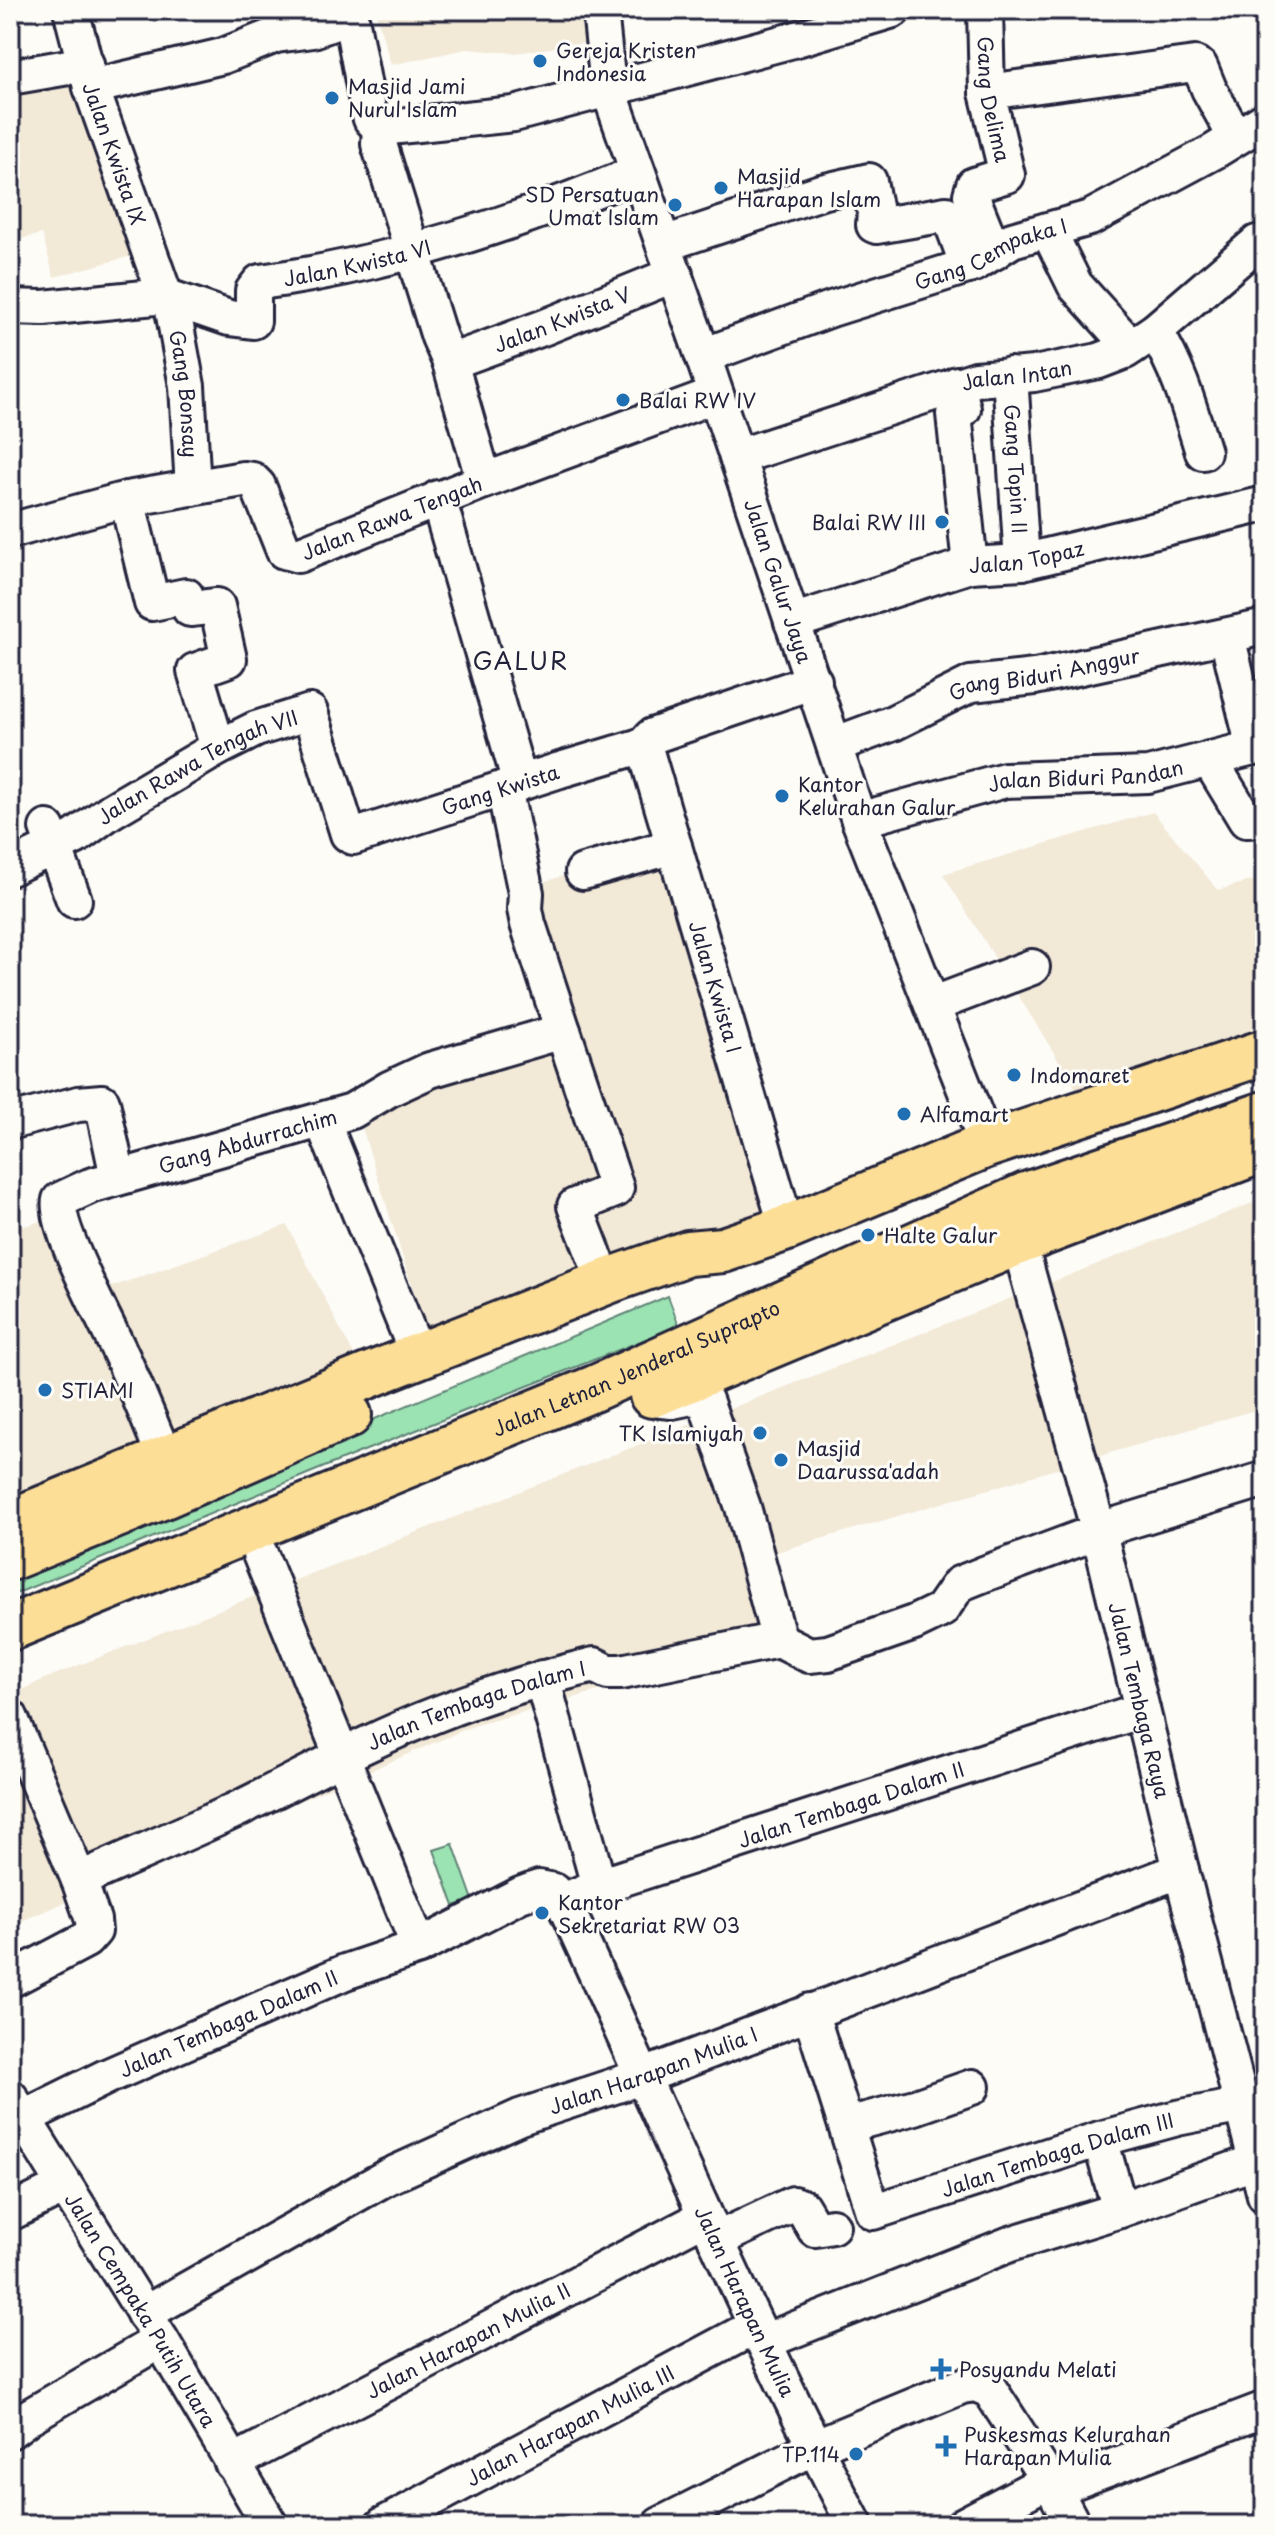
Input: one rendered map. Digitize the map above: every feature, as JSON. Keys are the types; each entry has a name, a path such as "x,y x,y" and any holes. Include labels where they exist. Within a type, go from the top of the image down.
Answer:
{"main road":[{"path":"10,1522 605,1283 688,1253 723,1250 787,1228 987,1145 1265,1052"},
{"name":"Jalan Letnan Jenderal Suprapto","path":"10,1628 595,1388 1034,1192 1265,1114"},
{"name":"Jalan Letnan Jenderal Suprapto","path":"10,1659 1019,1242 1265,1149"},
{"path":"10,1558 696,1271 723,1250"}],"street":[{"name":"Jalan Kwista IX","path":"71,10 88,76 170,299"},
{"name":"Jalan Galur Jaya","path":"600,10 608,87 637,173 670,259 859,820 987,1145"},
{"path":"380,128 514,114 793,40 893,10"},
{"name":"Gang Delima","path":"981,259 971,195 974,185 1007,175 987,92 985,10"},
{"path":"10,77 88,76 128,81 223,56 276,35 313,30 348,16 371,119 380,128 379,144 439,337 450,362 484,481"},
{"path":"987,92 1195,64 1200,67 1235,136"},
{"name":"Gang Cempaka I","path":"703,356 981,259 1012,240 1090,218 1213,152 1265,120"},
{"name":"Jalan Kwista VI","path":"10,307 43,308 170,299 229,318 253,321 253,291 260,282 312,276 412,250 520,218 637,173"},
{"name":"Jalan Kwista V","path":"450,362 545,327 670,259 821,192 869,181 875,212 874,225 948,215 981,259"},
{"path":"1048,230 1075,285 1143,339 1169,354 1184,387 1203,452"},
{"name":"Jalan Intan","path":"737,457 957,384 976,379 1034,374 1099,361 1143,339 1257,243 1265,243"},
{"name":"Gang Bonsay","path":"170,299 187,386 193,488"},
{"name":"Gang Topin II","path":"1010,375 1022,562"},
{"path":"957,384 963,409 954,414 970,565"},
{"name":"Jalan Rawa Tengah","path":"10,531 127,499 243,479 252,480 258,486 284,551 298,555 438,498 716,395"},
{"path":"438,498 512,786 528,924 616,1188 575,1206 605,1283"},
{"path":"127,499 152,603 186,596 190,609 217,606 229,659 195,671 218,748"},
{"name":"Jalan Topaz","path":"792,622 970,565 1022,562 1265,504"},
{"name":"Gang Biduri Anggur","path":"834,745 893,723 971,684 1035,677 1265,627"},
{"path":"1227,636 1260,746"},
{"name":"Gang Kwista","path":"356,836 644,745 652,736 814,681"},
{"name":"Jalan Rawa Tengah VII","path":"10,868 50,838 75,837 111,811 218,748 256,729 310,712 348,834 356,836"},
{"name":"Jalan Kwista I","path":"644,745 787,1228"},
{"name":"Jalan Biduri Pandan","path":"859,820 1016,778 1136,776 1260,746"},
{"path":"1209,759 1246,820 1265,819"},
{"path":"50,838 74,900"},
{"path":"583,872 674,846"},
{"path":"932,1005 1032,967"},
{"name":"Gang Abdurrachim","path":"165,1459 123,1359 86,1283 59,1213 64,1197 118,1177 352,1111 430,1070 563,1031"},
{"path":"10,1122 78,1104 102,1102 118,1177"},
{"path":"322,1120 418,1356"},
{"name":"Jalan Tembaga Raya","path":"1019,1242 1099,1532 1181,1870 1243,2105 1261,2159 1265,2195"},
{"path":"651,1396 672,1401 701,1395 705,1400 743,1507 779,1640 809,1655 828,1653 914,1623 941,1610 959,1584 1099,1532 1265,1479"},
{"name":"Jalan Tembaga Dalam I","path":"260,1554 419,1947"},
{"name":"Jalan Tembaga Dalam I","path":"79,1880 212,1821 436,1714 542,1678 594,1665 608,1672 621,1672 779,1640"},
{"path":"542,1678 599,1886"},
{"name":"Jalan Tembaga Dalam II","path":"17,2107 106,2077 345,1972 419,1947 539,1888 554,1891 563,1901 599,1886 1142,1710"},
{"path":"10,1717 79,1880 94,1931 86,1940 10,1980"},
{"name":"Jalan Harapan Mulia I","path":"10,2431 153,2327 387,2177 520,2117 644,2076 1181,1870"},
{"path":"563,1901 644,2076"},
{"path":"810,2011 847,2125 915,2107 972,2087"},
{"name":"Jalan Harapan Mulia","path":"644,2076 760,2334 855,2525"},
{"name":"Jalan Tembaga Dalam III","path":"847,2125 873,2212 1100,2139 1177,2118 1243,2105"},
{"name":"Jalan Cempaka Putih Utara","path":"17,2107 153,2327 270,2525"},
{"path":"1100,2139 1120,2210"},
{"name":"Jalan Harapan Mulia III","path":"383,2525 760,2334 1010,2244 1120,2210 1261,2159"},
{"path":"10,2213 65,2186"},
{"path":"711,2229 793,2204 802,2207 815,2229 832,2226"},
{"name":"Jalan Harapan Mulia II","path":"232,2463 711,2229"},
{"path":"660,2525 814,2447 962,2386 976,2384 990,2390 1073,2525"},
{"path":"964,2525 1050,2485 1265,2409"}],"shaded area":[{"path":"375,10 589,10 591,42 515,53 466,49 391,65"},
{"path":"85,77 131,256 54,277 42,234 20,239 10,203 10,92"},
{"path":"1153,812 1218,890 1265,877 1265,1054 1090,1111 943,874"},
{"path":"667,844 787,1228 432,1350 358,1115 568,1027 517,890"},
{"path":"1265,1198 1265,1407 743,1562 784,1639 473,1726 10,1926 10,1696 44,1679"},
{"path":"63,1215 98,1292 287,1225 365,1377 10,1522 10,1230"}],"green space":[{"path":"668,1296 679,1326 10,1596 10,1572"},
{"path":"453,1844 473,1900 454,1906 434,1850"}],"place":[{"name":"Gereja Kristen Indonesia","path":"540,61"},
{"name":"Masjid Jami Nurul Islam","path":"332,98"},
{"name":"Masjid Harapan Islam","path":"721,188"},
{"name":"SD Persatuan Umat Islam","path":"675,205"},
{"name":"Balai RW IV","path":"623,400"},
{"name":"Balai RW III","path":"942,522"},
{"name":"Kantor Kelurahan Galur","path":"782,796"},
{"name":"Indomaret","path":"1014,1075"},
{"name":"Alfamart","path":"904,1114"},
{"name":"Halte Galur","path":"868,1235"},
{"name":"STIAMI","path":"45,1390"},
{"name":"TK Islamiyah","path":"760,1433"},
{"name":"Masjid Daarussa'adah","path":"781,1460"},
{"name":"Kantor Sekretariat RW 03","path":"542,1913"},
{"name":"Posyandu Melati","path":"941,2369"},
{"name":"Puskesmas Kelurahan Harapan Mulia","path":"946,2446"},
{"name":"TP.114","path":"856,2454"}],"district":[{"name":"GALUR","path":"521,660"}]}
